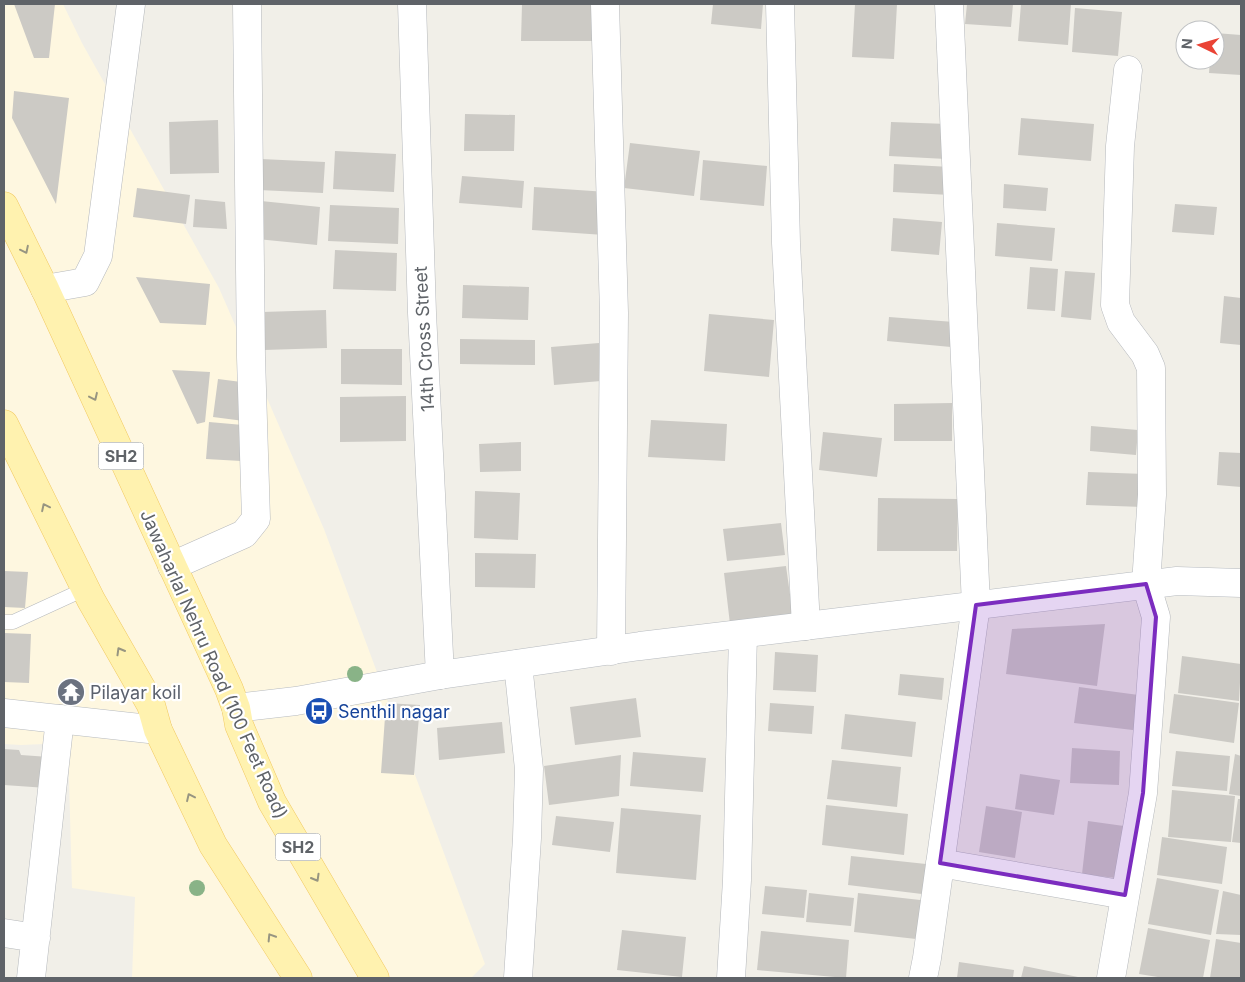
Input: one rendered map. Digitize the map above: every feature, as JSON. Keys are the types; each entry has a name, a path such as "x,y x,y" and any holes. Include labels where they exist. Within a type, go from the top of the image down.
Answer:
{"main road":[{"name":"Jawaharlal Nehru Road (100 Feet Road)","path":"4,206 45,289 229,689 236,708 239,725 272,802 375,978"},
{"path":"4,424 85,589 151,705 155,722 213,845 291,976"}],"street":[{"path":"45,289 85,282 98,256 131,4"},
{"path":"172,566 244,534 256,519 251,357 247,4"},
{"name":"14th Cross Street","path":"412,4 422,313 440,675"},
{"path":"605,4 614,312 611,651"},
{"path":"780,4 786,243 806,626"},
{"path":"923,978 928,958 976,605 948,4"},
{"path":"1111,978 1143,793 1156,617 1146,584 1152,495 1151,368 1145,354 1121,322 1115,305 1120,146 1128,70"},
{"path":"236,708 296,701 440,675 806,626 1146,584 1177,581 1241,583"},
{"path":"731,978 737,880 743,634"},
{"path":"518,664 529,769 527,838 518,978"},
{"path":"4,701 60,713"},
{"path":"4,713 60,713 155,722"},
{"path":"32,978 60,713"},
{"path":"940,863 1125,895"},
{"path":"4,933 36,938"}],"lane":[{"path":"4,622 13,622 85,589"}],"highlighted area":[{"path":"1146,584 1156,617 1143,793 1125,895 940,863 976,605"}],"shaded area":[{"path":"4,4 63,4 82,43 219,288 324,529 485,964 471,978 132,978 135,897 72,888 68,743 4,744"}],"building":[{"path":"14,4 55,4 49,58 34,58"},
{"path":"522,4 598,4 597,41 521,41"},
{"path":"713,4 763,4 761,29 711,24"},
{"path":"855,4 897,4 894,59 852,57"},
{"path":"967,4 1013,4 1011,27 965,24"},
{"path":"1021,4 1071,4 1068,45 1018,41"},
{"path":"1075,8 1122,12 1118,56 1072,52"},
{"path":"1225,34 1241,35 1241,75 1209,73 1209,70 1225,70"},
{"path":"14,91 69,98 56,204 12,118"},
{"path":"465,114 515,115 514,151 464,151"},
{"path":"1021,118 1094,124 1091,161 1018,155"},
{"path":"218,120 219,173 170,174 169,122"},
{"path":"891,122 948,124 946,159 889,156"},
{"path":"630,143 700,151 694,196 624,188"},
{"path":"335,151 396,154 394,192 333,189"},
{"path":"261,159 325,162 323,193 259,190"},
{"path":"703,160 767,166 764,206 700,200"},
{"path":"894,164 951,167 950,195 893,192"},
{"path":"462,176 524,181 522,208 459,203"},
{"path":"1004,184 1048,188 1046,211 1003,208"},
{"path":"534,187 607,192 604,235 532,230"},
{"path":"137,188 190,195 186,224 133,217"},
{"path":"195,199 225,202 227,229 193,227"},
{"path":"261,201 320,207 317,245 257,239"},
{"path":"1175,204 1217,207 1214,235 1172,232"},
{"path":"330,205 399,208 398,244 328,241"},
{"path":"893,218 942,222 939,255 891,251"},
{"path":"997,223 1055,228 1052,261 995,256"},
{"path":"335,250 397,253 396,291 333,289"},
{"path":"1030,267 1058,269 1055,311 1027,309"},
{"path":"1065,271 1095,273 1091,320 1061,317"},
{"path":"136,277 210,284 206,325 160,323"},
{"path":"463,285 529,287 528,320 462,318"},
{"path":"1224,296 1241,298 1241,345 1220,343"},
{"path":"326,310 327,348 264,350 262,312"},
{"path":"709,314 774,320 769,377 704,371"},
{"path":"889,317 954,322 951,347 887,341"},
{"path":"460,339 535,340 535,365 460,364"},
{"path":"599,343 601,381 554,385 551,347"},
{"path":"341,349 402,349 402,385 341,384"},
{"path":"172,370 210,372 205,422 197,424"},
{"path":"218,379 249,383 244,421 213,417"},
{"path":"406,396 406,441 340,442 340,397"},
{"path":"952,403 952,441 894,441 894,404"},
{"path":"651,420 727,424 725,461 648,457"},
{"path":"209,422 243,425 241,461 206,459"},
{"path":"1091,426 1138,430 1136,455 1090,451"},
{"path":"823,432 882,438 877,477 819,470"},
{"path":"521,442 521,471 480,472 479,444"},
{"path":"1219,452 1241,453 1241,487 1217,485"},
{"path":"1088,472 1145,474 1143,507 1086,505"},
{"path":"475,491 520,493 518,540 474,538"},
{"path":"878,498 958,499 957,551 877,551"},
{"path":"781,523 785,555 727,561 723,529"},
{"path":"475,553 536,554 535,588 475,587"},
{"path":"786,566 793,616 730,624 724,573"},
{"path":"4,571 28,572 25,608 4,607"},
{"path":"1105,624 1097,686 1006,674 1012,629"},
{"path":"4,633 31,634 29,683 4,682"},
{"path":"775,652 818,655 816,692 773,690"},
{"path":"1182,656 1241,664 1239,701 1178,693"},
{"path":"900,674 944,678 942,700 898,695"},
{"path":"1079,687 1146,696 1141,731 1074,723"},
{"path":"1174,694 1239,703 1234,743 1169,733"},
{"path":"636,698 641,737 575,745 570,707"},
{"path":"386,703 420,705 414,775 381,773"},
{"path":"770,703 814,706 812,734 768,731"},
{"path":"845,714 916,722 912,757 841,749"},
{"path":"502,722 505,753 439,760 437,728"},
{"path":"1072,748 1120,751 1119,785 1070,783"},
{"path":"4,749 19,750 21,755 49,757 47,788 4,785"},
{"path":"1176,751 1230,756 1227,791 1172,786"},
{"path":"633,752 706,758 703,792 630,786"},
{"path":"1235,754 1241,756 1241,796 1229,794"},
{"path":"621,755 619,796 549,805 544,766"},
{"path":"832,760 901,767 897,807 827,799"},
{"path":"1020,774 1060,780 1054,815 1015,809"},
{"path":"1172,790 1235,796 1231,842 1168,837"},
{"path":"1238,799 1241,799 1241,843 1232,842"},
{"path":"826,805 908,814 904,855 822,845"},
{"path":"986,806 1022,812 1015,858 979,852"},
{"path":"621,808 701,815 696,880 616,873"},
{"path":"556,816 614,822 610,852 552,845"},
{"path":"1088,821 1131,827 1124,879 1082,874"},
{"path":"1162,837 1227,847 1222,884 1157,875"},
{"path":"851,856 926,864 922,894 848,885"},
{"path":"1157,878 1219,890 1211,935 1148,924"},
{"path":"765,886 807,890 804,918 762,914"},
{"path":"1223,891 1241,895 1241,935 1216,934"},
{"path":"809,893 854,898 851,926 806,922"},
{"path":"858,893 929,901 925,940 854,932"},
{"path":"1148,928 1210,940 1203,978 1164,978 1139,974"},
{"path":"622,930 686,937 682,977 617,970"},
{"path":"761,931 849,940 846,978 757,970"},
{"path":"1216,939 1241,943 1241,978 1210,978"},
{"path":"959,962 1014,970 1013,978 957,978"},
{"path":"1024,966 1078,977 1078,978 1021,978"}],"place":[{"name":"Pilayar koil","path":"71,692"},
{"name":"Senthil nagar","path":"319,711"}]}
